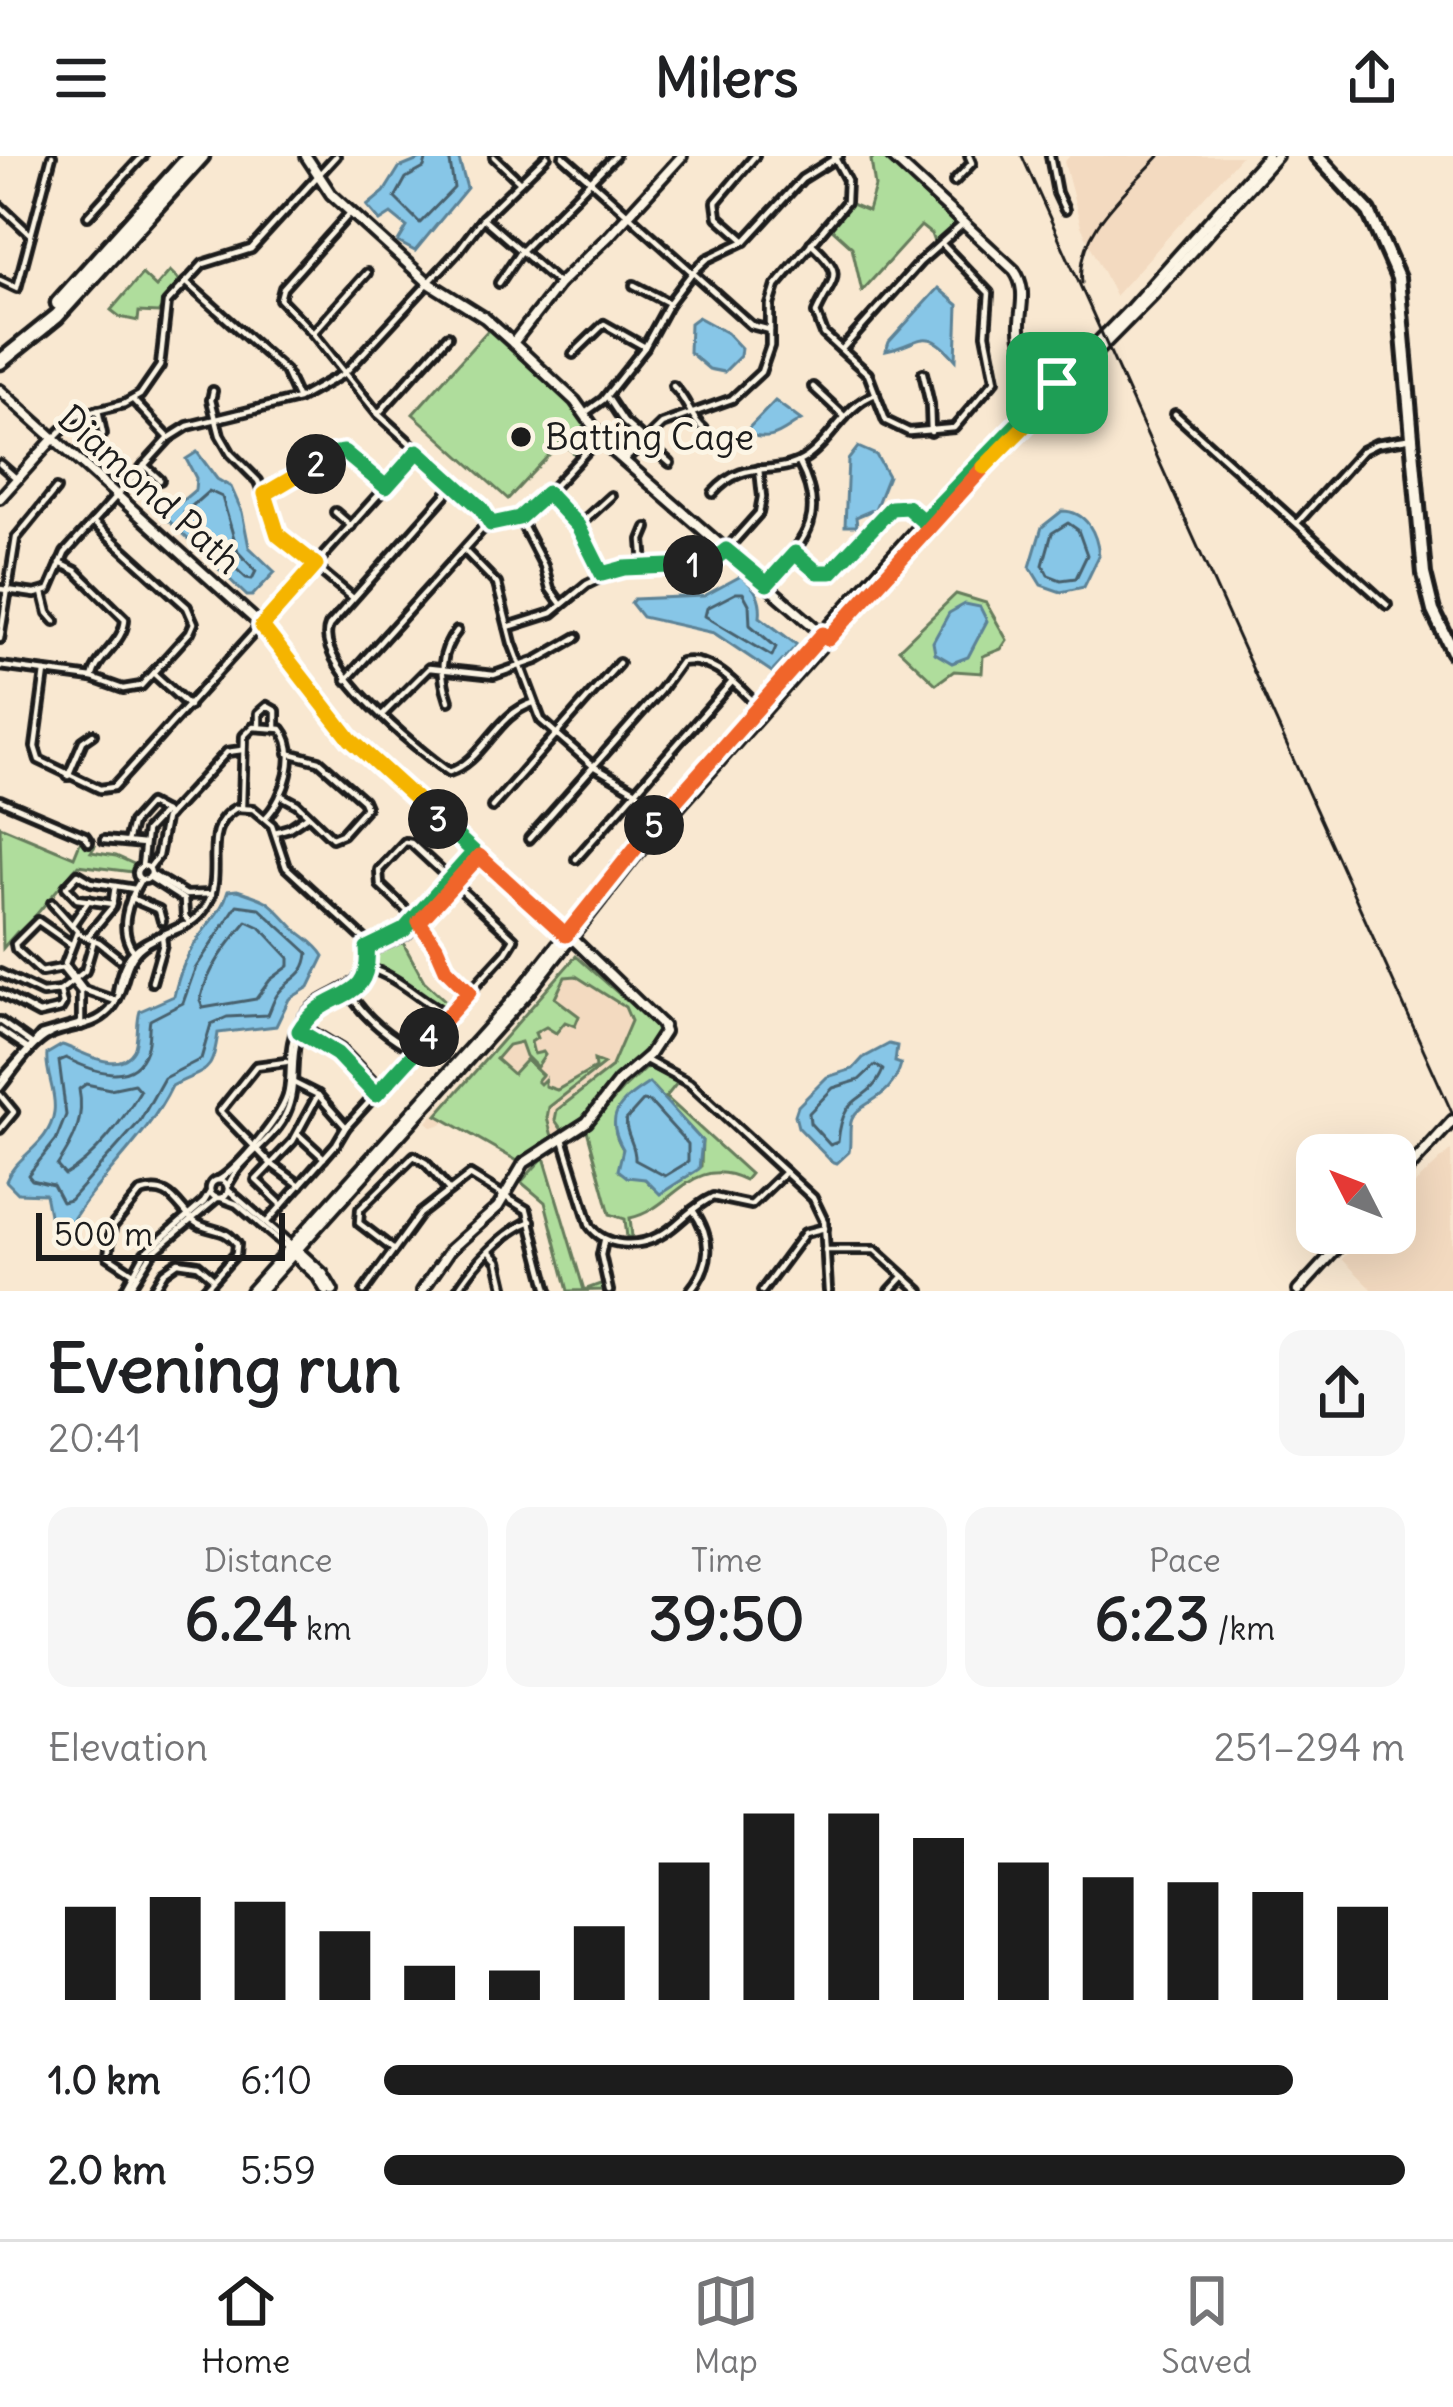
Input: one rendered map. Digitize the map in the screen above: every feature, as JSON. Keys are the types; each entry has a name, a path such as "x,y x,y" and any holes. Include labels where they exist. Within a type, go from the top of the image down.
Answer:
{"highway":[{"path":"0,352 55,306 190,156"},
{"path":"0,362 57,316 202,156"}],"main road":[{"path":"305,156 331,194 429,283 484,318 585,413 624,461 825,636"},
{"path":"513,344 559,284 682,156"},
{"path":"891,156 1020,277 1023,345 1059,386"},
{"path":"256,1291 537,982 603,887 758,706 1267,156"},
{"path":"293,1250 569,937 923,521 1152,296 1277,156"},
{"path":"1317,156 1369,212 1395,267 1404,311 1424,574 1433,611 1453,652"},
{"name":"Diamond Path","path":"0,391 258,630 350,739 661,1024 664,1033 646,1061"},
{"path":"0,498 54,438"},
{"path":"633,859 665,818 663,814"},
{"path":"422,1291 450,1250 495,1210 522,1165 587,1122 646,1061"},
{"path":"1416,1161 1453,1120"},
{"path":"293,1250 323,1274 330,1291"},
{"path":"1298,1291 1332,1254"}],"street":[{"path":"0,280 16,288 52,156"},
{"path":"88,216 142,156"},
{"path":"54,438 76,416 133,400 158,371 163,312 186,282 208,261 251,249 336,156"},
{"path":"3,590 43,593 54,584 59,563 169,438 188,426 298,399 345,373 483,218 548,156"},
{"path":"563,156 751,326 770,330"},
{"path":"499,283 520,252 615,156"},
{"path":"745,241 715,209 719,196 755,156"},
{"path":"954,182 971,163 969,156"},
{"path":"1050,156 1065,210"},
{"path":"585,413 606,396 645,347 692,272 707,259 745,241 802,179 836,157 847,180 845,202 776,286 766,360 752,385 732,399 662,424 624,461"},
{"path":"494,158 520,182"},
{"path":"0,206 31,235"},
{"path":"351,212 283,288 283,304 314,332 378,414 481,508 491,524"},
{"path":"483,218 559,284"},
{"path":"842,349 920,262 964,223"},
{"path":"811,243 835,272 833,287 816,313 818,325 866,371 882,414 892,426 909,432 948,431 960,424 992,388 995,378 987,338 989,293 943,245"},
{"path":"314,332 367,273"},
{"path":"186,282 285,371 298,399"},
{"path":"634,285 669,303"},
{"path":"573,353 604,324 645,347"},
{"path":"378,414 448,336"},
{"path":"923,373 931,432"},
{"path":"673,386 687,399 704,429"},
{"path":"813,387 845,417"},
{"path":"213,391 215,419 225,446 265,494 278,535 353,598"},
{"path":"713,494 732,474 798,462 862,399 876,394"},
{"path":"606,396 670,463"},
{"path":"133,400 169,438"},
{"path":"98,410 103,434"},
{"path":"1175,414 1387,605"},
{"path":"346,680 491,524 519,518 601,438"},
{"path":"1296,524 1362,451 1413,438"},
{"path":"45,672 36,754 44,765 68,776 100,789 114,787 418,451"},
{"path":"265,494 338,452 349,455 386,487"},
{"path":"767,584 808,531 810,488 798,462"},
{"path":"0,464 17,479"},
{"path":"144,465 160,480"},
{"path":"508,627 541,618 602,574 644,566 704,564 726,550 759,513 759,469"},
{"path":"455,484 328,626 324,637 346,680 445,770 455,772 510,714 532,703"},
{"path":"0,639 3,590 16,538 56,489"},
{"path":"547,493 578,526 602,574"},
{"path":"578,526 611,496"},
{"path":"795,553 817,572 828,574 891,508 907,507 923,521"},
{"path":"334,512 351,526"},
{"path":"519,518 550,589 562,605"},
{"path":"0,666 92,678 130,690 141,686 190,632 192,614 93,522"},
{"path":"644,566 641,540 647,528"},
{"path":"464,550 497,584 541,720 593,766 636,791 663,814"},
{"path":"59,563 76,571 125,619 123,634 97,664 92,678"},
{"path":"43,593 55,621"},
{"path":"449,701 441,667 457,631"},
{"path":"383,714 419,674 441,667 482,676 520,666 578,637"},
{"path":"529,838 660,691 675,666 694,661 716,669 758,706"},
{"path":"492,807 619,663"},
{"path":"153,674 189,706"},
{"path":"576,859 733,682"},
{"path":"259,726 259,713 267,706 275,711 276,728"},
{"path":"242,807 244,736 259,726 276,728 288,737 288,753 282,796 266,817"},
{"path":"68,776 83,741 93,734"},
{"path":"148,871 146,832 227,752 242,750"},
{"path":"282,796 326,835 337,837 366,804 319,761 288,753"},
{"path":"0,800 85,836 89,842"},
{"path":"128,842 132,824 152,803 166,814"},
{"path":"0,1129 14,1112 0,1088 32,1047 53,1031 103,1016 115,1001 123,972 137,949 189,923 212,894 216,880 215,829 226,814 253,808 275,832 286,866 364,939 368,968 349,991 316,1002 299,1028 289,1062 290,1083 277,1120 211,1184 191,1216"},
{"path":"137,949 125,934 131,898 158,856 166,814"},
{"path":"275,832 307,815"},
{"path":"104,840 144,844"},
{"path":"267,1222 346,1126 448,1016 469,992 514,939 405,842 379,870 378,878 417,920 446,969 469,992"},
{"path":"367,951 417,920 477,854"},
{"path":"141,879 136,871 148,871 184,897 212,894"},
{"path":"113,904 77,898 66,889 76,875 135,889"},
{"path":"0,974 42,993 60,991 85,971 90,939 113,904 116,885"},
{"path":"184,897 189,923"},
{"path":"131,898 159,910 162,921"},
{"path":"73,923 88,900"},
{"path":"52,903 77,932 119,958"},
{"path":"63,967 41,972 15,944 38,921 72,945"},
{"path":"63,967 77,932"},
{"path":"152,982 162,935"},
{"path":"63,967 82,991 81,1025"},
{"path":"368,968 391,975 420,1001 448,1016"},
{"path":"0,993 39,1015 62,1008 60,991"},
{"path":"82,991 115,1001"},
{"path":"349,991 363,1012 416,1051"},
{"path":"0,1026 32,1047"},
{"path":"299,1028 349,1061 379,1092"},
{"path":"646,1061 689,1083 816,1202 825,1228 828,1291"},
{"path":"289,1062 256,1066 221,1106 221,1115 300,1185"},
{"path":"290,1083 318,1095 346,1126"},
{"path":"282,1205 256,1183 298,1134 318,1095"},
{"path":"298,1134 324,1158"},
{"path":"562,1139 589,1224 604,1241 657,1238 692,1208 716,1197 740,1206 753,1204 785,1172"},
{"path":"126,1291 154,1244 219,1198 254,1146"},
{"path":"394,1250 359,1223 360,1209 414,1156 448,1189"},
{"path":"364,1291 417,1217 470,1175 522,1205 531,1221 548,1291"},
{"path":"219,1180 293,1250"},
{"path":"133,1273 111,1260 106,1247 112,1227 140,1193 151,1190 168,1195 201,1226 217,1227 237,1244 236,1254 203,1291"},
{"path":"210,1192 237,1204 293,1250"},
{"path":"690,1291 705,1269 709,1247 692,1208"},
{"path":"457,1291 491,1252 531,1221"},
{"path":"762,1291 805,1232 825,1228"},
{"path":"604,1241 601,1252 609,1291"},
{"path":"826,1250 875,1250 920,1291"},
{"path":"491,1252 505,1291"},
{"path":"152,1291 164,1272 178,1262 198,1265 214,1279"},
{"path":"890,1291 903,1277"}],"shaded area":[{"path":"1070,156 1241,156 1115,296 1081,226 1064,162"},
{"path":"576,956 658,1027 660,1034 654,1042 589,1113 535,1149 449,1121 433,1127 427,1122"},
{"path":"1451,1150 1453,1291 1374,1291 1342,1259 1347,1254 1416,1254 1416,1183"}],"green space":[{"path":"875,156 887,160 957,225 935,245 921,226 862,291 852,247 830,227 849,203 868,211 875,187 871,160"},
{"path":"170,271 180,281 158,313 139,312 138,321 111,310 142,274 156,287"},
{"path":"488,330 572,405 593,438 576,455 561,442 508,499 413,414"},
{"path":"956,594 986,603 1007,640 1001,649 983,656 982,673 954,671 936,684 899,649"},
{"path":"0,826 74,857 81,840 95,846 91,852 136,865 133,872 78,865 3,948"},
{"path":"402,941 424,981 451,1006 445,1011 371,965 372,955"},
{"path":"576,956 661,1031 589,1113 562,1130 555,1120 557,1110 611,1068 631,1021 625,1007 576,976 565,977 555,998 579,1016 575,1026 565,1022 556,1033 546,1027 535,1033 534,1054 545,1055 537,1067 521,1042 508,1045 496,1059 513,1074 526,1060 542,1075 540,1084 545,1079 545,1086 557,1090 595,1068 594,1060 604,1064 549,1107 553,1140 521,1163 437,1115"},
{"path":"647,1067 678,1082 666,1097 750,1174 745,1180 710,1173 696,1178 659,1205 630,1218 632,1237 627,1238 625,1219 610,1214 587,1130","holes":["652,1086 702,1141 701,1166 655,1189 645,1179 620,1172 623,1149 616,1119 632,1097"]},
{"path":"544,1157 584,1290 603,1283 604,1290 568,1291 545,1202 521,1182"}],"water":[{"path":"428,156 458,156 467,188 415,251 398,242 407,227 391,214 380,221 367,206 384,192 399,168"},
{"path":"938,288 958,305 956,360 929,339 886,351 889,342"},
{"path":"698,317 727,333 741,348 740,356 724,372 709,369 689,352 690,323"},
{"path":"775,401 801,420 769,437 744,433"},
{"path":"858,447 876,455 888,476 875,509 856,517 857,526 845,526 848,460"},
{"path":"197,452 217,479 231,487 249,547 275,572 252,596 164,516 195,490 196,478 186,459"},
{"path":"1062,511 1078,515 1089,525 1099,556 1084,587 1061,592 1041,585 1030,567 1042,527"},
{"path":"741,576 757,594 760,617 797,645 772,672 714,633 642,617 631,603 634,599 704,596"},
{"path":"965,604 980,607 987,621 968,657 952,663 935,653 933,642 949,613"},
{"path":"228,891 270,903 321,951 324,956 309,987 289,999 276,1026 218,1033 210,1064 172,1086 148,1125 64,1234 51,1225 45,1194 18,1193 6,1181 51,1123 54,1105 47,1054 62,1045 109,1062 127,1058 136,1046 140,1011 174,996 192,947"},
{"path":"889,1044 897,1046 895,1062 901,1064 896,1077 854,1115 849,1152 837,1163 831,1161 798,1127 798,1106 827,1077 853,1069"},
{"path":"649,1083 702,1141 699,1169 660,1194 645,1179 627,1177 618,1170 623,1149 615,1118 623,1103"}],"railway":[{"path":"1022,156 1453,1115"},
{"path":"1082,283 1082,264 1095,229 1159,156"}],"place":[{"name":"Batting Cage","path":"521,437"}],"route":[{"path":"1057,383 1062,388 947,506 828,639 823,634 758,706 628,854 566,935 479,856 419,922 446,969 469,992 376,1095 337,1054 299,1031 319,1006 362,985 368,974 367,948 404,930 474,852 350,739 262,626 316,565 278,535 265,494 338,452 349,455 386,487 418,451 481,508 491,524 519,518 547,493 578,526 602,574 624,568 704,564 726,550 767,584 795,553 817,572 833,571 894,506 907,507 923,521 1057,383"}]}
